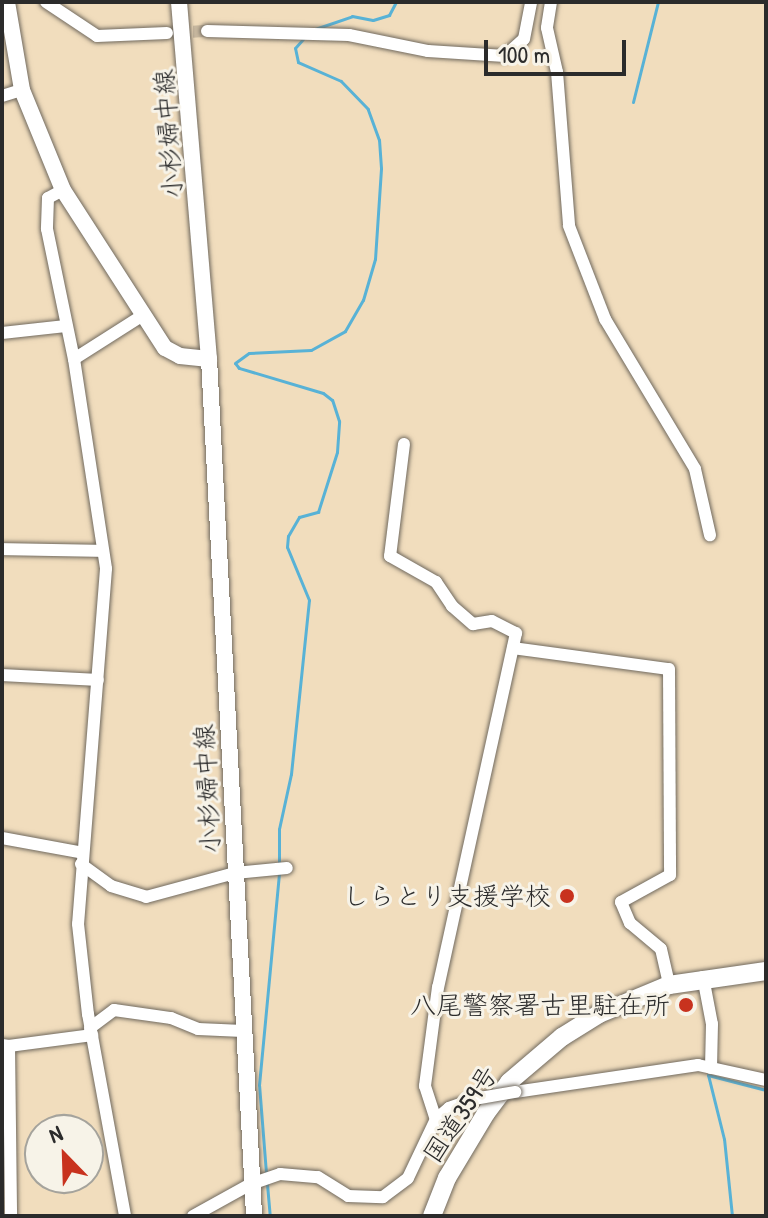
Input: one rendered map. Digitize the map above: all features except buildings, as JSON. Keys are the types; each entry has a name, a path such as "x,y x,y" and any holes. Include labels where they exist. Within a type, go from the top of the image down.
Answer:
{"highway":[{"name":"国道359号","path":"432,1216 463,1148 509,1082 599,1014 669,985 703,977 766,971"}],"main road":[{"path":"7,2 22,90 63,190 165,348 180,356 209,359"},
{"name":"小杉婦中線","path":"179,2 209,359 254,1216"}],"street":[{"path":"46,2 97,36 167,33"},
{"path":"207,31 320,35 505,56 524,39 531,2"},
{"path":"551,2 547,28 557,72 569,226 605,319 695,469 710,535"},
{"path":"2,96 22,90"},
{"path":"63,190 48,198 45,208 74,359 103,551 98,680 80,858 78,924 91,1032 125,1216"},
{"path":"74,359 143,315"},
{"path":"2,333 66,326"},
{"path":"404,444 390,556 436,582 452,606 473,624 492,621 516,633 438,987 425,1086 436,1119"},
{"path":"2,549 103,551"},
{"path":"513,648 669,669 670,875 621,902 630,923 661,949 669,985"},
{"path":"2,675 98,680"},
{"path":"2,838 80,858 111,886 146,897 235,873 287,868"},
{"path":"703,977 712,1024 711,1068"},
{"path":"11,1216 5,1046 91,1032 114,1010 171,1018 198,1029 243,1031"},
{"path":"193,1216 251,1184 300,1173 318,1177 348,1196 383,1197 408,1178 436,1119 449,1108 474,1099 698,1065 766,1080"}],"waterway":[{"path":"315,29 352,16 373,20 389,15 396,2"},
{"path":"633,102 658,2"},
{"path":"279,866 279,829 291,774 309,600 287,547 288,536 299,517 318,512 337,452 339,421 332,400 323,393 239,368 235,363 249,353 311,350 345,331 363,300 375,259 381,168 379,140 368,109 341,81 298,62 295,48 303,39"},
{"path":"266,1173 259,1085 279,874"},
{"path":"732,1216 724,1139 708,1075 766,1090"},
{"path":"267,1184 270,1216"}],"tunnel":[{"path":"175,33 207,31"}],"place":[{"name":"しらとり支援学校","path":"567,896"},
{"name":"八尾警察署古里駐在所","path":"686,1005"}]}
